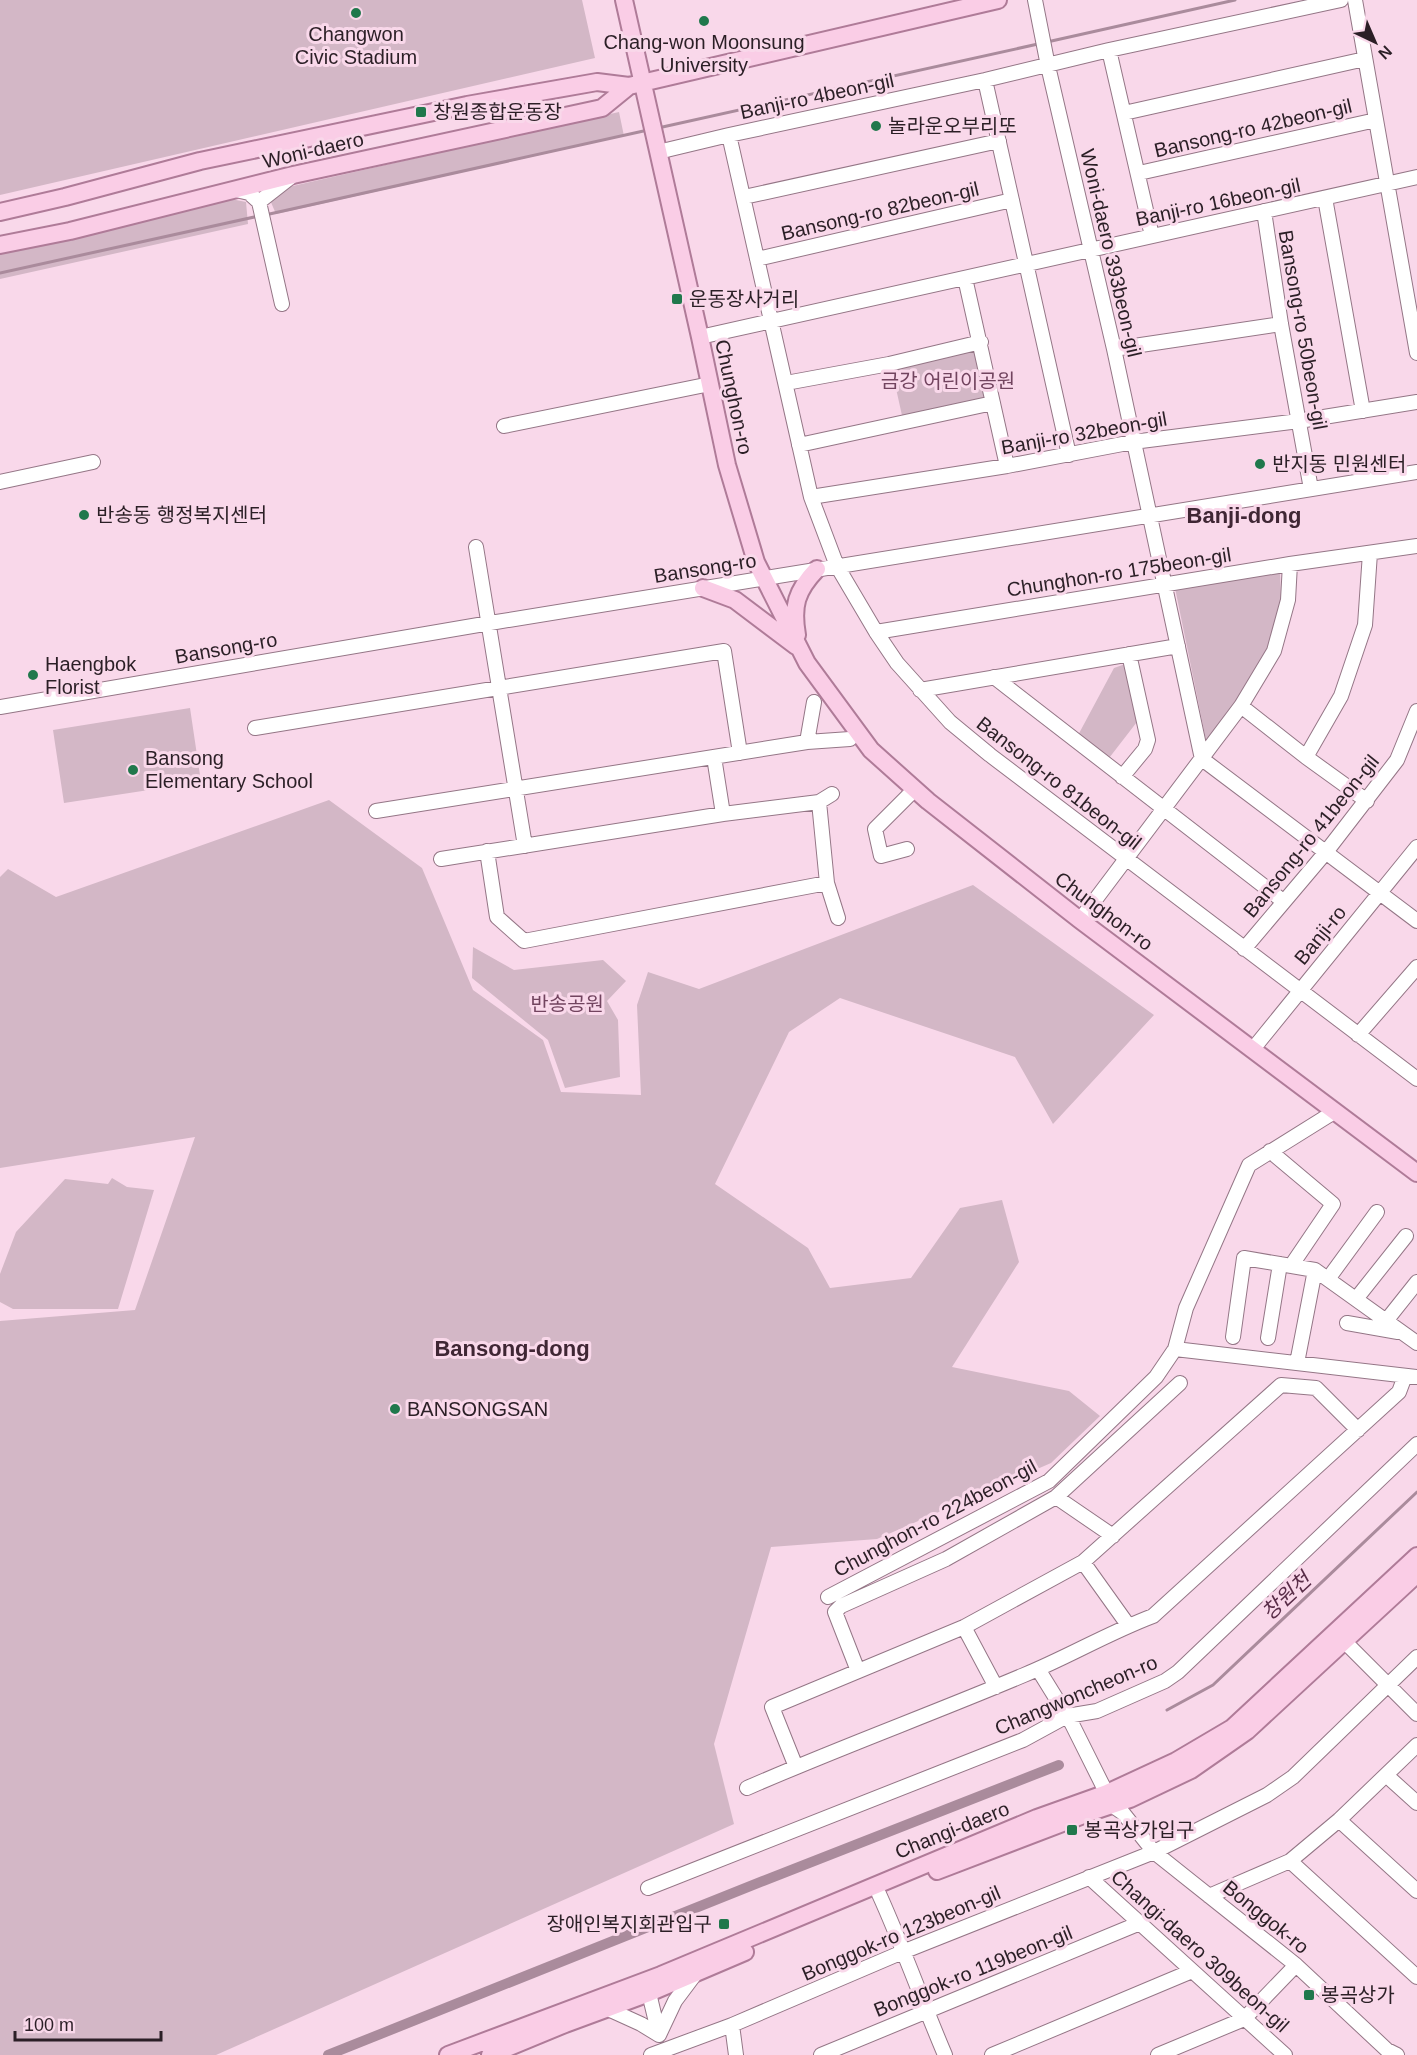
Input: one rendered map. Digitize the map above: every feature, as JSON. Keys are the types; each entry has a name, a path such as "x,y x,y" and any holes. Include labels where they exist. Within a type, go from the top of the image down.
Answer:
{"main road":[{"path":"624,0 636,85"},
{"name":"Woni-daero","path":"0,212 200,161 456,108 597,82 636,85 965,4 998,0"},
{"name":"Woni-daero","path":"0,245 70,231 293,175 602,108 636,85"},
{"name":"Chunghon-ro","path":"636,85 650,118 727,465 763,578 807,663 871,750 915,789 1080,920 1417,1173"},
{"name":"Chunghon-ro","path":"799,648 794,610 801,588 817,569"},
{"name":"Chunghon-ro","path":"703,588 735,600 799,648"},
{"name":"Changi-daero","path":"448,2055 647,1987 696,1973 879,1894 1094,1811 1232,1728 1417,1556"},
{"name":"Changi-daero","path":"490,2055 608,2008 647,1987 1037,1818 1110,1800 1191,1770 1247,1731 1417,1574"}],"street":[{"name":"Woni-daero 393beon-gil","path":"1035,0 1048,66 1114,349 1202,759"},
{"name":"Banji-ro 4beon-gil","path":"657,149 984,80 1341,0"},
{"name":"Bansong-ro 42beon-gil","path":"1355,0 1417,353"},
{"path":"1109,51 1152,236"},
{"path":"1124,113 1365,59"},
{"path":"984,80 1070,455"},
{"name":"Bansong-ro 42beon-gil","path":"1139,173 1376,120"},
{"name":"Bansong-ro 82beon-gil","path":"729,135 811,497 837,566"},
{"path":"744,197 999,141"},
{"path":"259,202 293,175"},
{"name":"Banji-ro 16beon-gil","path":"700,337 1417,177"},
{"path":"236,190 249,194 259,202 282,304"},
{"path":"1325,198 1364,411"},
{"name":"Bansong-ro 82beon-gil","path":"758,260 1012,200"},
{"name":"Bansong-ro 50beon-gil","path":"1264,212 1281,324 1311,489"},
{"path":"965,278 1007,466"},
{"path":"1114,349 1281,324"},
{"path":"786,383 889,364 981,342"},
{"path":"504,426 710,384"},
{"name":"Banji-ro 32beon-gil","path":"811,497 1007,466 1133,442 1299,421 1417,402"},
{"path":"799,445 993,403"},
{"path":"0,482 93,462"},
{"name":"Bansong-ro","path":"0,707 490,623 1417,472"},
{"name":"Chunghon-ro 175beon-gil","path":"876,633 1164,584 1417,546"},
{"path":"476,547 525,846"},
{"path":"1306,757 1341,696 1365,625 1370,553"},
{"path":"1080,920 1242,706 1274,651 1287,600 1290,564"},
{"name":"Bansong-ro 81beon-gil","path":"837,566 876,633 897,663 958,729 1126,860 1412,1076"},
{"path":"920,690 1178,646"},
{"path":"255,728 724,651 740,753"},
{"path":"1122,777 1145,749 1148,740 1129,654"},
{"path":"994,677 1283,901"},
{"path":"807,742 814,702"},
{"path":"1242,706 1306,757 1367,801"},
{"name":"Bansong-ro 41beon-gil","path":"1244,949 1326,852 1397,760 1417,711"},
{"path":"376,811 807,742 850,739"},
{"path":"714,757 723,814"},
{"path":"1202,759 1417,921"},
{"path":"908,849 880,856 875,829 915,789"},
{"path":"441,859 723,814 819,802 832,794"},
{"path":"819,802 827,883 838,918"},
{"name":"Banji-ro","path":"1253,1048 1417,846"},
{"path":"487,852 497,917 524,941 827,883"},
{"path":"1358,1035 1417,967"},
{"path":"1412,1076 1417,1060"},
{"name":"Chunghon-ro 224beon-gil","path":"828,1597 1049,1481 1156,1377 1175,1349 1186,1308 1250,1165 1334,1112"},
{"path":"1268,1338 1285,1265 1333,1204 1270,1151"},
{"path":"1328,1279 1377,1212"},
{"path":"1356,1299 1406,1236"},
{"path":"1233,1337 1245,1258 1315,1270 1417,1342"},
{"path":"1297,1363 1315,1270"},
{"path":"1386,1321 1417,1282"},
{"path":"1347,1323 1403,1332"},
{"path":"1175,1349 1411,1377"},
{"path":"747,1788 996,1687 1128,1625 1153,1616 1358,1430 1399,1392 1411,1377"},
{"path":"858,1671 835,1612 841,1606 946,1559 1056,1497 1180,1383"},
{"path":"796,1767 772,1707 964,1627 1083,1562 1281,1385 1316,1388 1358,1430"},
{"name":"Changwoncheon-ro","path":"648,1888 1097,1711 1165,1681 1178,1672 1417,1444"},
{"path":"1056,1497 1113,1536"},
{"path":"1083,1562 1128,1625"},
{"path":"964,1627 996,1687"},
{"path":"1345,1642 1417,1714"},
{"name":"Bonggok-ro 123beon-gil","path":"659,2053 732,2025 1089,1876 1154,1852 1267,1795 1293,1777 1417,1657"},
{"name":"Bonggok-ro","path":"1038,1669 1070,1720 1110,1800 1154,1852 1296,1965 1387,2050 1397,2055"},
{"path":"1209,1896 1290,1862 1339,1820 1417,1745"},
{"path":"1386,1775 1417,1803"},
{"path":"1339,1820 1417,1891"},
{"path":"1290,1862 1417,1977"},
{"name":"Changi-daero 309beon-gil","path":"1089,1876 1285,2055"},
{"path":"879,1894 905,1951 926,2011 945,2055"},
{"name":"Bonggok-ro 119beon-gil","path":"821,2055 1140,1923"},
{"path":"1158,2055 1179,2052 1244,2019 1296,1965"},
{"path":"992,2055 1192,1971"},
{"path":"659,2035 675,2001 696,1973"},
{"path":"647,1987 659,2035 659,2053"},
{"path":"608,2008 659,2035"},
{"path":"732,2025 736,2055"}],"green space":[{"path":"0,0 582,0 595,58 0,195"},
{"path":"619,112 624,136 276,214 270,200 275,190"},
{"path":"231,199 246,202 248,224 0,279 0,252"},
{"name":"금강 어린이공원","path":"977,345 990,400 903,420 891,366"},
{"path":"1280,571 1281,600 1271,646 1237,703 1207,745 1175,588"},
{"path":"1128,663 1140,718 1106,762 1076,739 1114,668"},
{"path":"190,708 201,782 64,803 53,730"},
{"path":"329,800 422,868 473,990 543,1040 561,1092 641,1095 637,1005 648,972 699,989 973,885 1154,1015 1053,1124 1015,1057 840,998 789,1032 715,1184 808,1248 830,1288 911,1278 960,1208 1002,1200 1019,1262 952,1367 1069,1391 1100,1416 1051,1463 877,1539 771,1547 714,1744 734,1824 216,2055 0,2055 0,1321 135,1310 195,1137 0,1168 0,877 8,869 56,897"},
{"name":"반송공원","path":"473,947 514,970 603,960 626,981 607,1001 618,1020 620,1077 565,1088 548,1040 472,978"},
{"path":"112,1178 127,1187 154,1190 118,1309 13,1309 0,1302 0,1274 16,1232 65,1179 108,1184"}],"waterway":[{"path":"1047,42 1235,0"},
{"path":"658,128 1038,44"},
{"path":"265,215 648,130"},
{"path":"0,273 259,216"},
{"name":"창원천","path":"1167,1710 1213,1685 1417,1492"},
{"path":"328,2055 1059,1765"}],"place":[{"name":"Changwon Civic Stadium","path":"356,13"},
{"name":"Chang-won Moonsung University","path":"704,21"},
{"name":"창원종합운동장","path":"421,112"},
{"name":"놀라운오부리또","path":"876,126"},
{"name":"운동장사거리","path":"677,299"},
{"name":"반지동 민원센터","path":"1260,464"},
{"name":"반송동 행정복지센터","path":"84,515"},
{"name":"Haengbok Florist","path":"33,675"},
{"name":"Bansong Elementary School","path":"133,770"},
{"name":"BANSONGSAN","path":"395,1409"},
{"name":"봉곡상가입구","path":"1072,1830"},
{"name":"장애인복지회관입구","path":"724,1924"},
{"name":"봉곡상가","path":"1309,1995"}],"district":[{"name":"Banji-dong","path":"1244,515"},
{"name":"Bansong-dong","path":"512,1348"}]}
